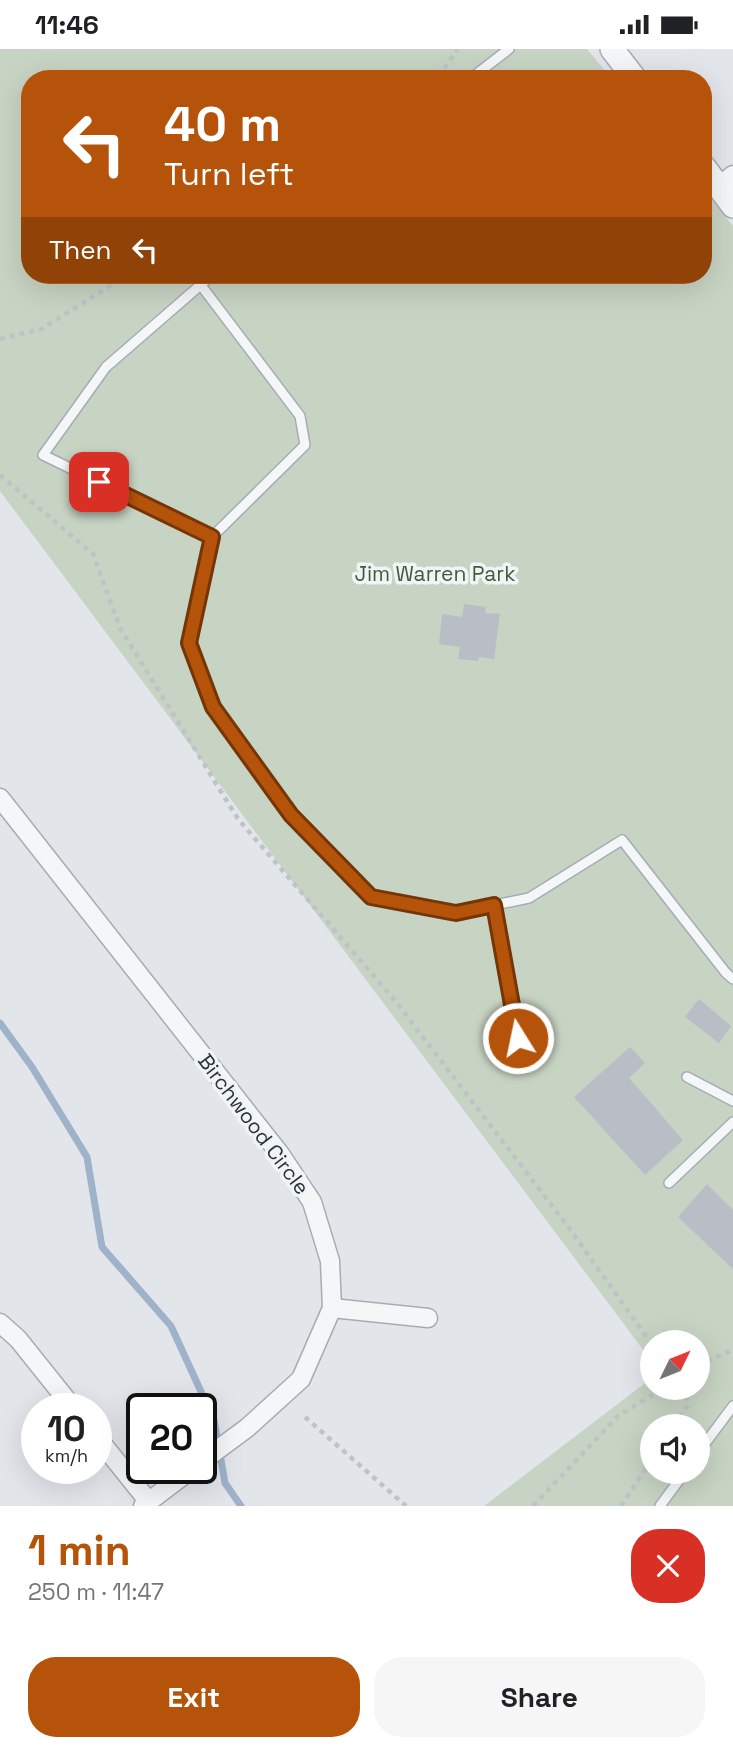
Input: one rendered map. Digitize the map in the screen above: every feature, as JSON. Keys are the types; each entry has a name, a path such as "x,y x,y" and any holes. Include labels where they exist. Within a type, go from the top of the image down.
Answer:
{"street":[{"path":"612,49 628,70"},
{"path":"726,181 733,207"},
{"name":"Birchwood Circle","path":"0,798 280,1154 312,1202 330,1261 332,1308 301,1379 247,1428 217,1450"},
{"path":"332,1308 428,1318"},
{"path":"0,1323 18,1339 61,1393"},
{"path":"112,1458 146,1504 172,1484"}],"lane":[{"path":"482,70 509,49"},
{"path":"212,537 43,455 106,367 200,284 300,416 305,445 212,537 189,643 213,707 291,815 371,897 456,913 529,898 622,839 733,979"},
{"path":"494,905 518,1038"},
{"path":"687,1077 733,1101"},
{"path":"669,1184 733,1122"},
{"path":"710,1437 733,1406"},
{"path":"660,1506 676,1484"}],"path":[{"path":"440,70 458,49"},
{"path":"0,339 41,330 114,284"},
{"path":"0,475 93,554 120,628 238,819 393,998 569,1228 642,1330"},
{"path":"710,1360 733,1350"},
{"path":"533,1506 618,1416 644,1400"},
{"path":"305,1417 406,1506"},
{"path":"621,1506 640,1478"}],"green space":[{"name":"Jim Warren Park","path":"0,49 587,49 604,70 21,70 21,284 712,284 712,200 733,226 733,1506 484,1506 640,1387 640,1400 710,1400 710,1330 640,1330 640,1346 0,491"}],"building":[{"path":"464,604 486,607 485,613 500,614 494,659 458,659 460,647 439,644 442,614 462,617"},
{"path":"699,999 731,1026 719,1043 685,1017"},
{"path":"630,1047 645,1063 629,1078 683,1140 645,1175 574,1097"},
{"path":"707,1184 733,1210 733,1269 678,1217"}],"waterway":[{"path":"0,1023 32,1067 87,1157 102,1247 171,1326 214,1420 225,1483 241,1506"}],"route":[{"path":"99,482 212,537 189,643 213,707 291,815 371,897 456,913 494,905 518,1038"}]}
